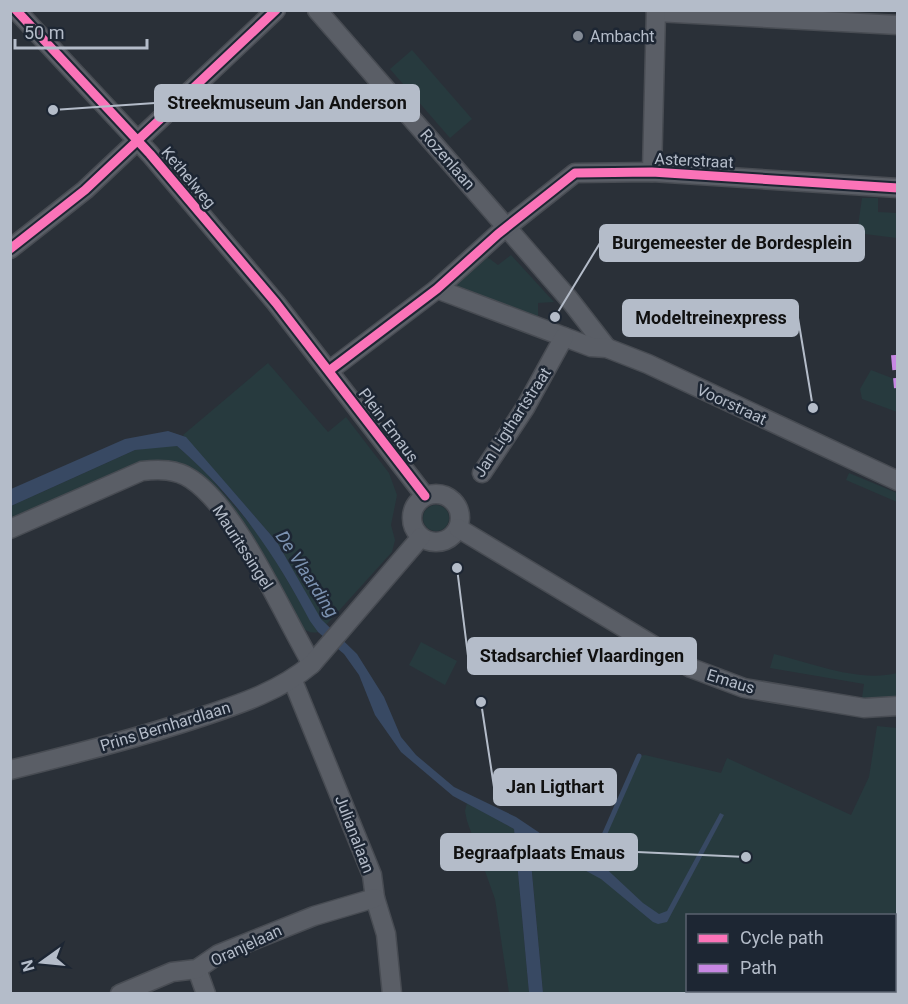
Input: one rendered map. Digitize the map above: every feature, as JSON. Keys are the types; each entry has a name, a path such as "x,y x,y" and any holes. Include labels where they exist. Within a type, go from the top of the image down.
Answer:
{"street":[{"name":"Kethelweg","path":"16,10 137,141 276,303 330,370"},
{"path":"10,249 85,190 276,10"},
{"name":"Rozenlaan","path":"317,10 507,227 585,318 607,348"},
{"path":"652,172 656,11 897,25"},
{"name":"Asterstraat","path":"330,370 436,288 575,173 652,172 897,188"},
{"name":"Voorstraat","path":"436,288 591,347 607,348 648,364 897,480"},
{"name":"Jan Ligthartstraat","path":"482,473 567,338 585,318"},
{"name":"Plein Emaus","path":"330,370 425,496"},
{"name":"Mauritssingel","path":"10,530 142,471 159,469 191,479 222,511 318,658"},
{"path":"441,494 454,502 460,514 458,528 454,534 442,542 434,542 421,537 414,527 412,515 416,504 425,496 441,494"},
{"name":"Emaus","path":"458,528 691,668 727,682 864,708 897,706"},
{"path":"318,658 421,537"},
{"name":"Prins Bernhardlaan","path":"10,770 169,728 230,707 293,681 318,658"},
{"name":"Julianalaan","path":"293,681 372,875 375,898 386,934 392,993"},
{"name":"Oranjelaan","path":"120,993 172,972 197,969 219,954 314,915 375,898"},
{"path":"197,969 206,993"}],"green space":[{"path":"412,50 472,119 450,138 390,69"},
{"path":"862,198 878,198 878,212 897,213 897,238 857,233"},
{"path":"511,255 554,302 538,303 538,321 457,286 458,282 486,256 498,265"},
{"path":"268,363 328,432 346,417 389,473 397,495 391,525 395,540 392,552 326,625 318,615 277,542 183,435"},
{"path":"871,370 897,380 897,412 862,399 860,389"},
{"path":"177,446 202,468 262,538 318,632 304,629 298,623 264,569 176,468 11,525 11,506 135,450"},
{"path":"849,473 897,493 897,502 846,480"},
{"path":"436,505 445,509 449,518 445,527 436,531 427,527 423,518 427,509"},
{"path":"421,642 457,661 445,685 409,665"},
{"path":"774,654 851,674 867,676 897,673 897,699 862,698 864,684 770,668"},
{"path":"877,726 897,728 897,993 543,993 529,839 590,867 639,756 645,755 721,773 727,758 851,815 869,777"},
{"path":"467,803 514,829 529,993 509,993 495,899 467,821 465,811"}],"water":[{"path":"168,431 186,437 277,542 321,619 357,654 384,697 401,737 416,755 454,787 516,817 586,864 598,861 643,903 659,914 667,911 720,813 724,815 667,922 658,924 653,922 601,879 529,840 543,993 529,993 514,829 453,796 401,752 375,715 359,675 344,654 318,632 310,621 268,549 252,527 218,485 177,446 135,450 11,506 11,489 125,439"}],"waterway":[{"path":"590,867 639,756"}],"marked path":[{"path":"895,355 898,388"}],"cycle path":[{"path":"16,10 150,154 276,303 425,496"},
{"path":"10,249 85,190 276,10"},
{"path":"330,370 437,289 498,234 575,173 652,172 898,188"}],"place":[{"name":"Ambacht","path":"578,36"},
{"name":"Streekmuseum Jan Anderson","path":"53,110"},
{"name":"Burgemeester de Bordesplein","path":"555,317"},
{"name":"Modeltreinexpress","path":"813,408"},
{"name":"Stadsarchief Vlaardingen","path":"457,568"},
{"name":"Jan Ligthart","path":"481,702"},
{"name":"Begraafplaats Emaus","path":"746,857"}],"water label":[{"name":"De Vlaarding","path":"307,574"}]}
